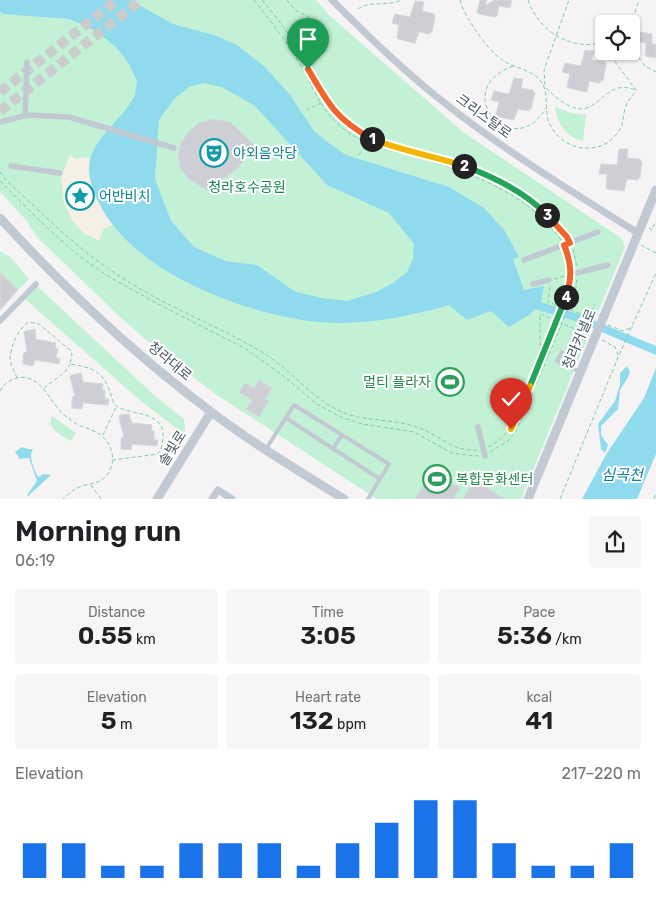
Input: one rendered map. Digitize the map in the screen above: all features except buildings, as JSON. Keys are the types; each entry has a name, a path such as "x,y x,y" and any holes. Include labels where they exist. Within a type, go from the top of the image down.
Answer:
{"street":[{"name":"크리스탈로","path":"332,0 397,62 450,107 520,157 638,232"},
{"path":"25,116 27,62"},
{"path":"0,122 25,116 69,117 92,122 174,148"},
{"path":"11,166 60,173"},
{"name":"청라커낼로","path":"528,499 656,190"},
{"name":"청라대로","path":"0,218 92,311 137,352 211,412 344,499"},
{"path":"524,260 598,232"},
{"path":"574,274 608,265"},
{"path":"532,284 549,280"},
{"path":"0,321 36,284"},
{"name":"솔빛로","path":"157,499 211,412"},
{"path":"478,427 484,453"},
{"path":"212,499 218,490 232,499"}],"lane":[{"path":"562,352 557,361 580,372"},
{"path":"266,449 294,405 389,464 368,499"},
{"path":"286,418 380,479"},
{"path":"333,450 342,435"}],"path":[{"path":"0,181 74,252 106,275 246,349 285,377 315,403 341,417 378,428 394,428 414,432 452,452 467,456 499,448 508,442 516,431 576,287 574,252 532,210 494,185 433,162 388,151 367,142 338,125 322,103 286,42 254,0"},
{"path":"0,172 5,179 61,231 94,259 133,285 239,338 268,356 323,401 347,413 373,421 420,428 456,448 484,453 511,429 564,305 574,274 568,255 567,237 543,211 521,194 497,180 439,158 372,139 343,121 321,92 293,41 263,1 267,0"},
{"path":"287,0 295,10 309,17 314,22"},
{"path":"358,9 366,5 390,4 401,0"},
{"path":"460,0 464,13 498,58 533,74 545,88 564,104 584,110 608,92 627,88 637,90"},
{"path":"528,0 538,19 548,30 577,44 595,44"},
{"path":"569,0 544,70 546,107 550,126 562,140 579,148 596,148 608,142 618,133 624,122 625,107 637,90"},
{"path":"634,15 639,0"},
{"path":"640,59 645,66 656,72"},
{"path":"614,60 637,90"},
{"path":"513,66 498,72 487,86 486,103 493,119 500,125 508,128 524,128 539,119 546,107"},
{"path":"306,110 322,103"},
{"path":"359,155 367,142"},
{"path":"652,230 656,221"},
{"path":"644,247 656,253"},
{"path":"560,499 627,336 656,273"},
{"path":"574,274 549,280 548,302 601,320 623,331 632,328"},
{"path":"589,317 595,304"},
{"path":"540,360 540,314 615,347 619,356"},
{"path":"17,378 10,359 20,328 29,322 39,324 68,347 72,355 70,364 65,372 43,388"},
{"path":"70,364 89,367 100,374 105,380 116,407 150,416 163,429 163,440 158,454 113,460"},
{"path":"0,391 5,384 17,378 29,378 43,388 55,406 73,422 102,435 109,444 113,463 104,479 94,484 77,488 63,499"},
{"path":"102,435 116,407"},
{"path":"91,485 101,499"},
{"path":"654,499 656,494"}],"green space":[{"name":"청라호수공원","path":"0,0 316,0 330,16 463,132 621,238 625,247 521,499 377,499 217,395 161,353 119,316 37,237 26,220 0,192"},
{"path":"555,107 571,113 586,115 583,141 567,133 560,124"},
{"path":"0,251 10,257 29,279 18,290 0,272"},
{"path":"37,286 155,396 184,419 185,430 183,433 142,402 25,299"},
{"path":"52,416 76,433 71,441 53,428 51,425"}],"sand":[{"name":"어반비치","path":"70,155 76,159 84,157 91,159 91,175 96,194 113,225 103,229 99,241 83,233 72,220 64,203 61,177"}],"water":[{"path":"0,0 130,0 173,24 217,36 237,45 265,67 290,95 314,131 346,155 449,187 484,208 505,231 519,257 513,259 524,290 544,286 541,302 581,315 656,346 656,355 578,322 535,309 529,315 509,327 491,311 467,320 449,305 385,320 352,323 319,322 290,318 258,310 193,286 163,269 136,249 114,226 98,201 92,185 89,168 94,149 135,95 137,81 129,64 117,48 96,31 69,19 2,14 0,11","holes":["203,83 222,87 255,106 327,185 389,213 414,244 413,259 407,272 393,283 376,292 347,301 321,298 294,291 257,265 225,261 194,247 171,221 155,179 159,120 174,99 189,87"]},
{"path":"627,366 630,372 620,390 618,409 601,426 601,435 608,445 605,453 601,449 598,424 615,401 620,385 620,373"},
{"name":"심곡천","path":"656,368 656,454 637,499 582,499 607,453 644,398"},
{"path":"22,447 33,449 31,459 38,477 44,474 51,475 28,496 37,481 29,458 18,459 19,457 15,452"}],"tunnel":[{"path":"0,92 117,0"},
{"path":"0,111 141,0"}],"place":[{"name":"야외음악당","path":"214,153"},
{"name":"어반비치","path":"80,196"},
{"name":"멀티 플라자","path":"450,382"},
{"name":"복합문화센터","path":"437,479"}],"route":[{"path":"308,69 331,106 343,121 355,129 372,139 388,145 439,158 476,170 497,180 521,194 543,211 567,237 570,243 564,245 571,268 571,280 564,305 511,429"}]}
